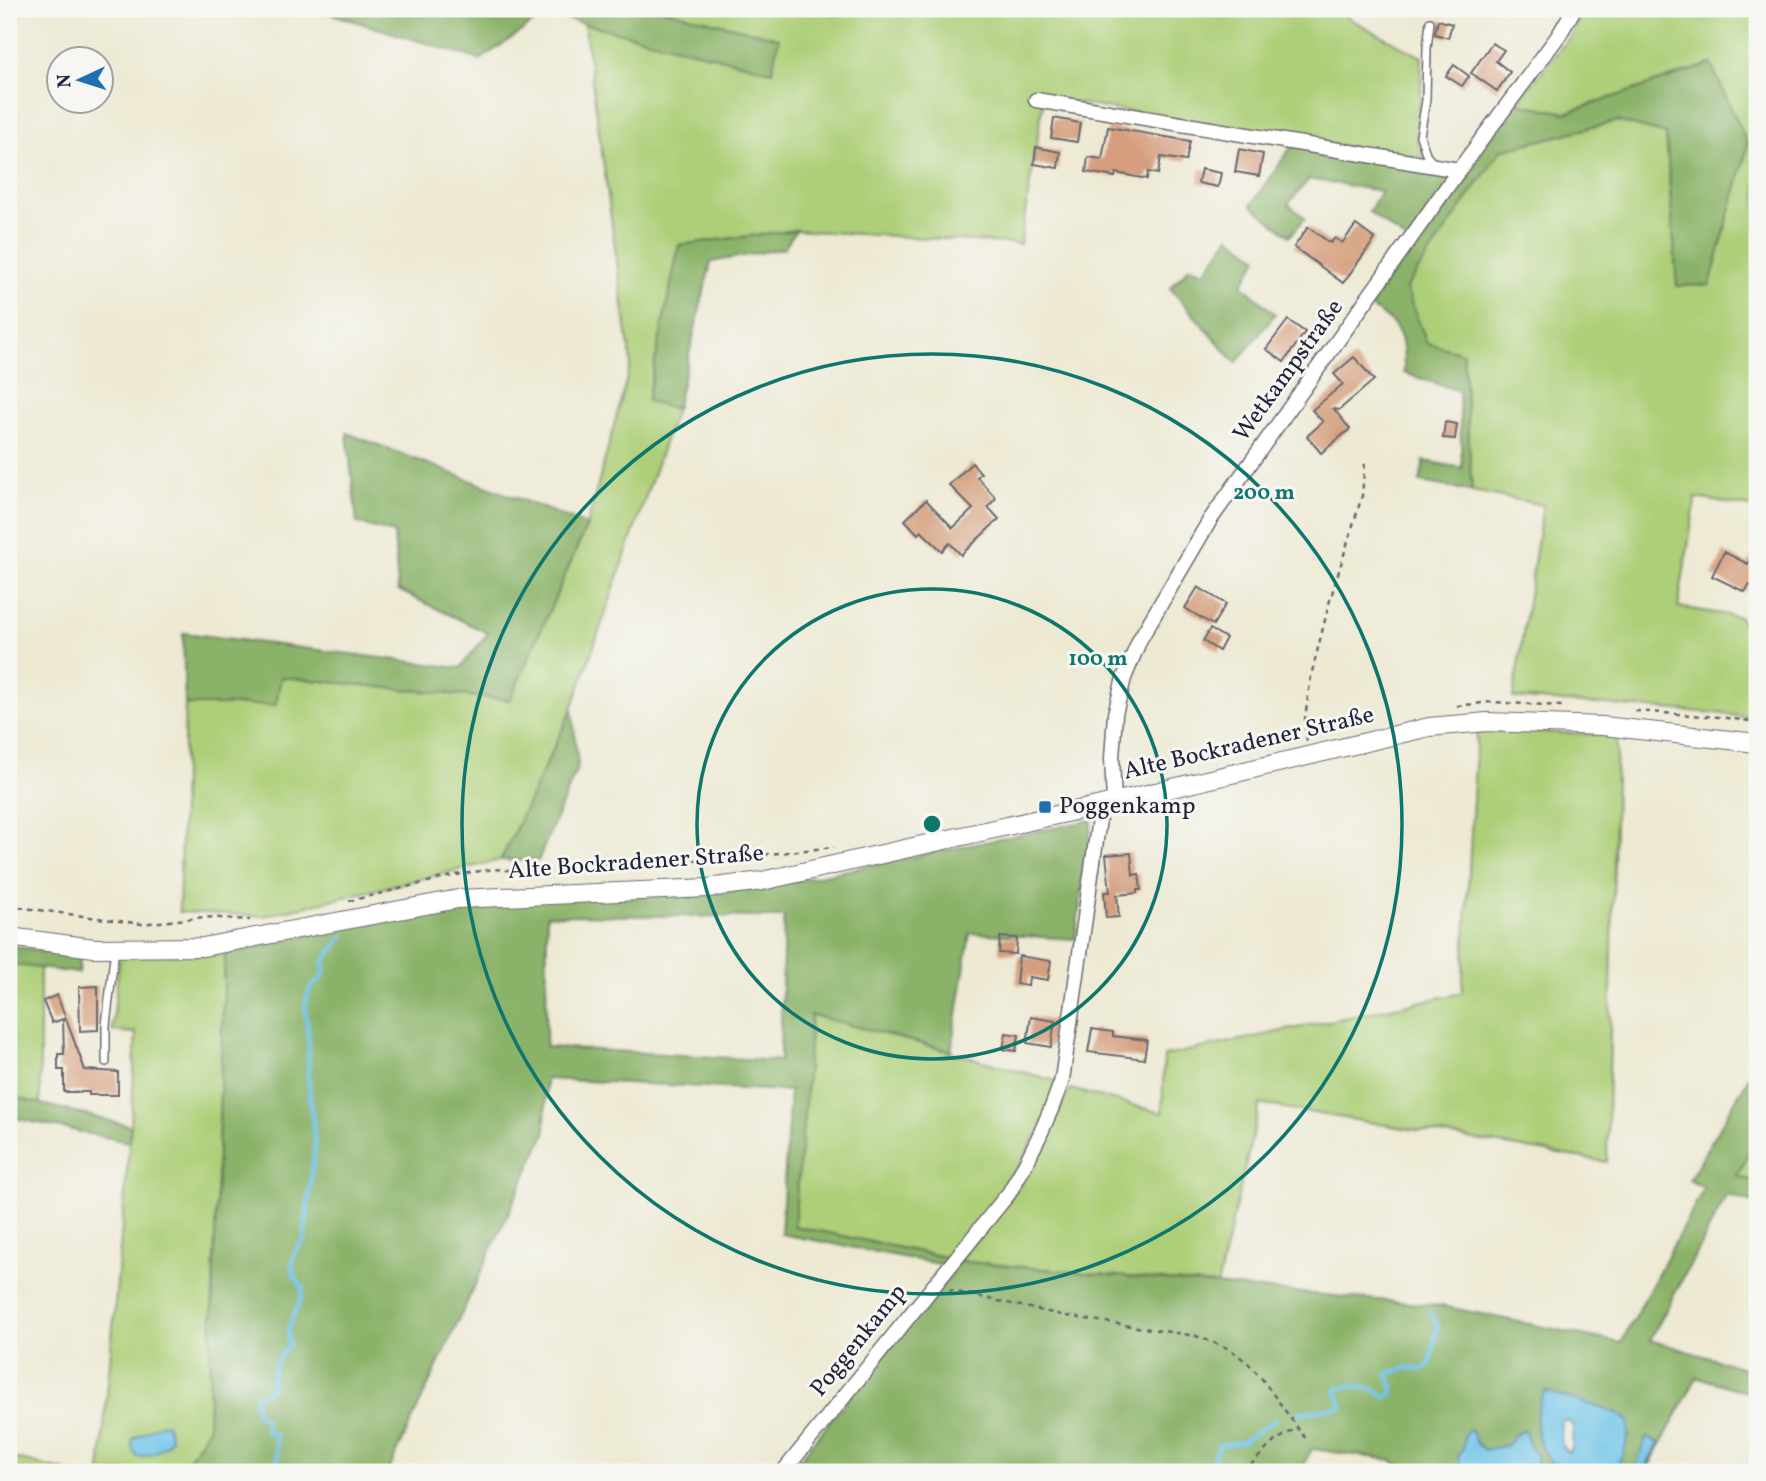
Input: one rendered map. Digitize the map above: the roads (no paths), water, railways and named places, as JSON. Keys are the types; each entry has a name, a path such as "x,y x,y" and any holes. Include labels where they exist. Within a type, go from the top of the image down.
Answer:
{"street":[{"name":"Wetkampstraße","path":"1107,803 1115,714 1124,678 1140,639 1210,520 1459,170 1559,35 1574,9"},
{"path":"1036,100 1459,170"},
{"name":"Alte Bockradener Straße","path":"9,937 94,948 203,947 458,899 708,888 762,881 1429,727 1487,722 1604,726 1757,743"},
{"name":"Poggenkamp","path":"783,1472 1009,1193 1036,1147 1062,1080 1107,803"}],"lane":[{"path":"1430,22 1426,100 1420,136 1427,156 1436,166"},
{"path":"106,1062 106,1025 115,948"}],"water":[{"path":"1545,1391 1615,1412 1629,1421 1625,1448 1611,1472 1582,1472 1550,1462 1536,1427","holes":["1562,1420 1573,1425 1572,1448 1569,1452 1561,1442"]},
{"path":"162,1423 167,1424 171,1439 156,1452 137,1457 132,1447 133,1439"},
{"path":"1471,1430 1477,1444 1485,1450 1507,1445 1516,1434 1525,1430 1530,1448 1536,1454 1537,1468 1532,1472 1451,1472 1460,1467 1458,1456 1463,1449 1465,1433"},
{"path":"1646,1438 1659,1443 1643,1472 1638,1472 1635,1469"}],"waterway":[{"path":"264,1472 278,1466 275,1435 266,1431 265,1418 257,1414 255,1402 257,1395 271,1390 275,1366 289,1345 289,1328 303,1288 295,1276 292,1264 295,1252 304,1240 315,1145 308,1076 309,1045 305,1004 311,986 321,979 325,969 323,963 343,936"},
{"path":"1299,1413 1342,1407 1336,1390 1341,1388 1368,1388 1385,1397 1392,1394 1393,1388 1387,1374 1407,1368 1423,1370 1430,1364 1438,1326 1431,1313"},
{"path":"1213,1472 1214,1456 1220,1445 1242,1442 1275,1420"}],"place":[{"name":"Poggenkamp","path":"1045,807"}]}
